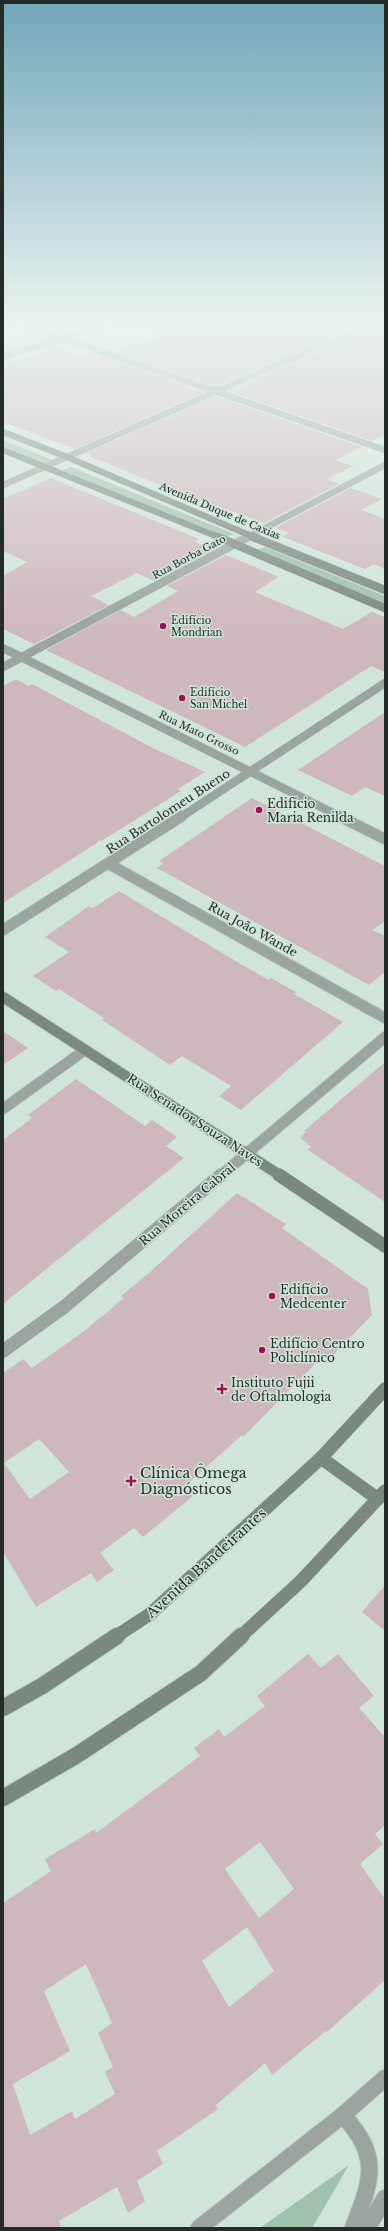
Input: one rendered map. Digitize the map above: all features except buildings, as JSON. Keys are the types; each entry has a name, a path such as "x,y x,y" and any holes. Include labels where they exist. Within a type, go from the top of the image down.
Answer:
{"main road":[{"name":"Avenida Duque de Caxias","path":"3,432 68,457 250,536 385,590"},
{"path":"3,450 235,544 385,608"},
{"name":"Rua Senador Souza Naves","path":"3,997 247,1153 385,1246"},
{"name":"Avenida Bandeirantes","path":"3,1708 42,1686 150,1614 322,1458 385,1388"},
{"path":"3,1798 76,1755 201,1673 301,1580 382,1495 322,1458"}],"street":[{"path":"3,485 140,425"},
{"path":"315,425 385,450"},
{"name":"Rua Borba Gato","path":"3,667 385,465"},
{"name":"Rua Mato Grosso","path":"3,648 385,839"},
{"name":"Rua Bartolomeu Bueno","path":"3,930 109,864 385,683"},
{"name":"Rua João Wande","path":"109,864 385,1018"},
{"name":"Rua Moreira Cabral","path":"3,1351 64,1307 385,1037"},
{"path":"3,1109 85,1050"},
{"path":"199,2228 343,2115 385,2078"},
{"path":"343,2115 366,2143 371,2168 367,2193 353,2228"},
{"path":"367,2228 385,2198"}],"green space":[{"path":"3,440 55,461 46,465 3,448"},
{"path":"71,467 234,534 225,538 61,471"},
{"path":"265,547 385,596 385,603 257,551"},
{"path":"349,2165 312,2228 260,2228"}],"place":[{"name":"Edifício Mondrian","path":"163,626"},
{"name":"Edifício San Michel","path":"182,698"},
{"name":"Edifício Maria Renilda","path":"259,810"},
{"name":"Edifício Medcenter","path":"272,1296"},
{"name":"Edifício Centro Policlínico","path":"262,1350"},
{"name":"Instituto Fujii de Oftalmologia","path":"222,1389"},
{"name":"Clínica Ômega Diagnósticos","path":"131,1481"}]}
